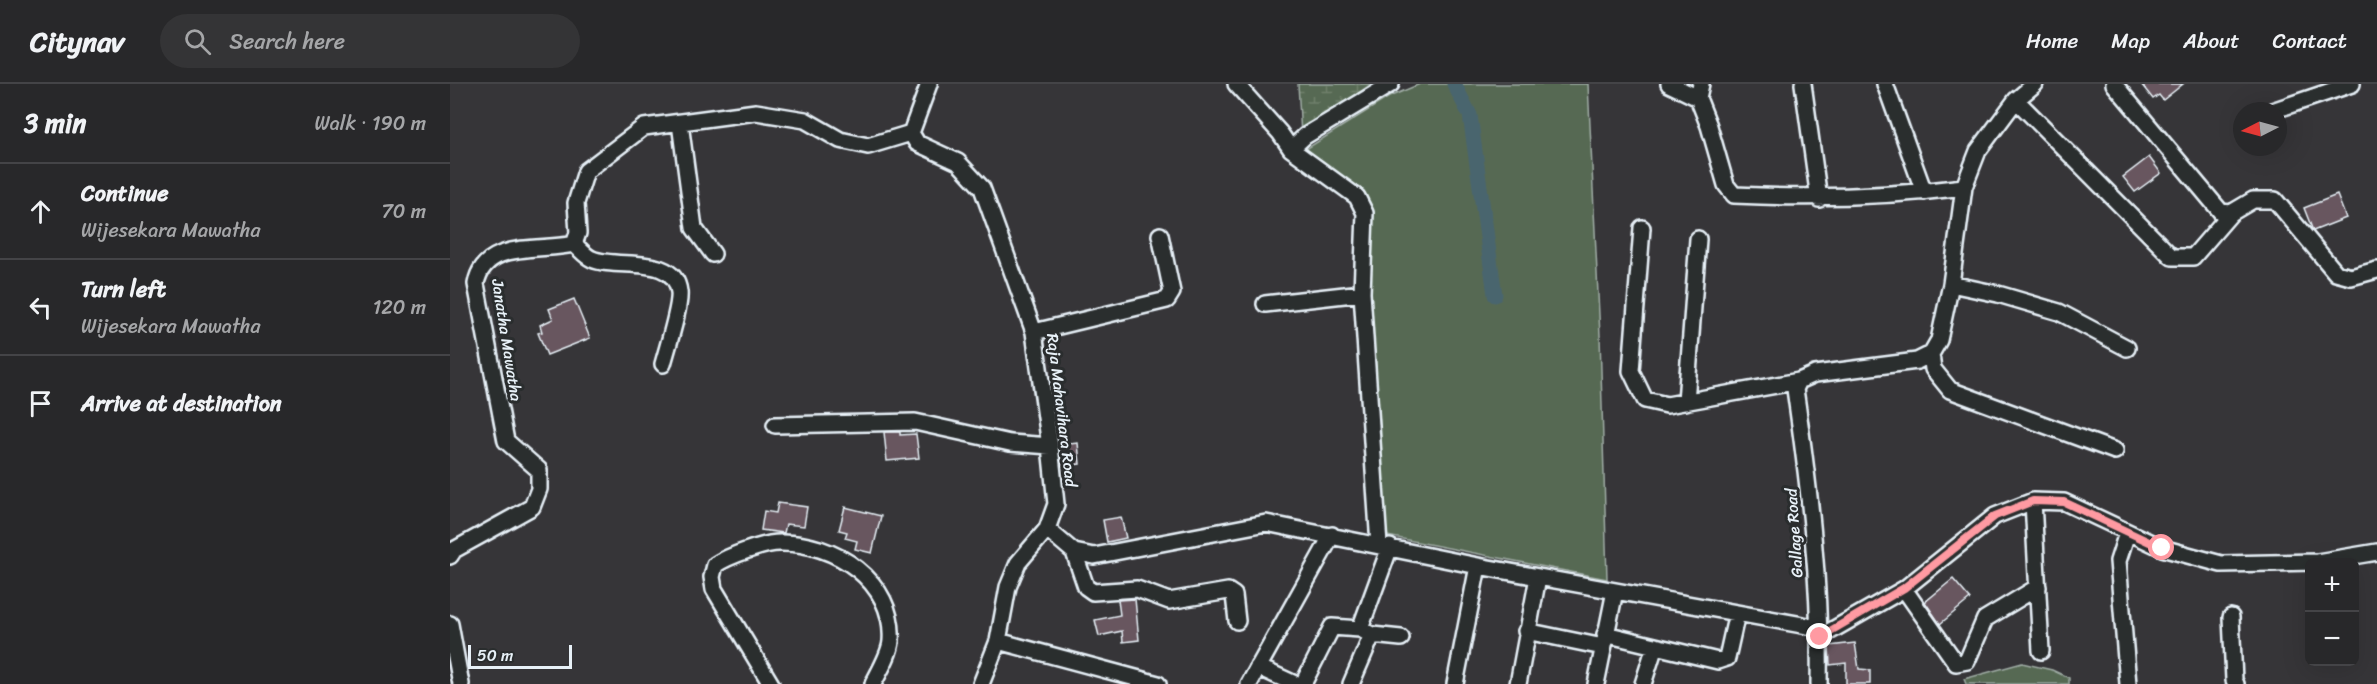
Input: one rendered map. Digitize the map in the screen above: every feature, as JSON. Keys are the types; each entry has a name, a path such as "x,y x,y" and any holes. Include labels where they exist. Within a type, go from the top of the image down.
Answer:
{"street":[{"path":"663,364 680,293 673,275 667,270 589,258 574,244 579,233 576,203 586,171 644,127 756,112 805,120 840,140 868,147 911,133 929,84"},
{"path":"1236,84 1280,133 1291,149 1357,197 1365,213 1362,293 1385,546 1366,632 1351,684"},
{"path":"1291,149 1305,136 1391,84"},
{"path":"1669,84 1700,91 1726,184 1734,195 1819,199 1964,187"},
{"path":"1803,84 1819,199"},
{"path":"1885,84 1924,192"},
{"path":"1642,228 1631,371 1645,400 1667,405 1798,381 1815,374 1917,361 1931,354 1939,340 1951,284 1964,187 1978,151 2016,100 2035,84"},
{"path":"2114,84 2211,202 2221,212 2231,213"},
{"path":"2287,106 2352,84"},
{"path":"2016,100 2172,257 2193,257 2231,213 2253,200 2276,200 2336,273 2350,277 2377,270"},
{"path":"680,123 694,228 713,254"},
{"name":"Raja Mahavihara Road","path":"911,133 917,143 958,162 982,188 1034,332 1050,446 1056,504 1047,529 1018,564 1008,587 998,641 981,684"},
{"path":"1034,332 1167,300 1172,292 1160,235"},
{"path":"1686,402 1698,239"},
{"name":"Janatha Mawatha","path":"450,556 454,550 532,507 539,489 539,470 506,441 476,284 478,272 486,261 516,249 574,244"},
{"path":"1951,284 1998,294 2060,312 2127,348"},
{"path":"1265,304 1362,293"},
{"path":"1931,354 1933,369 1950,390 2115,451"},
{"name":"Gallage Road","path":"1798,381 1794,389 1810,490 1820,632 1819,684"},
{"path":"775,425 915,422 1010,443 1050,446"},
{"path":"1047,529 1074,552 1094,556 1266,523 1478,566 1737,613 1820,632 1904,588 1995,516 2033,501 2064,502 2162,548 2221,564 2317,562 2377,552"},
{"path":"2033,501 2041,651"},
{"path":"2127,533 2118,561 2128,684"},
{"path":"1249,684 1332,535"},
{"path":"771,684 714,589 712,577 715,565 725,558 777,542 805,544 858,567 874,584 886,604 891,642 873,684"},
{"path":"1074,552 1086,587 1092,592 1137,589 1169,601 1228,591 1234,595 1237,621"},
{"path":"1455,684 1478,566"},
{"path":"1518,684 1526,631 1538,577"},
{"path":"1904,588 1956,663 1967,661 1985,619 2038,587"},
{"path":"1596,684 1615,591"},
{"path":"1526,631 1655,646 1718,661 1727,658 1737,613"},
{"path":"2231,617 2236,684"},
{"path":"450,624 461,684"},
{"path":"1303,684 1332,627 1401,638"},
{"path":"998,641 1158,684"},
{"path":"1643,684 1655,646"},
{"path":"1258,667 1295,684"}],"green space":[{"path":"1298,84 1371,84 1301,135"},
{"path":"1420,84 1588,84 1600,336 1607,579 1377,534 1361,193 1306,149 1389,97"},
{"path":"2022,663 2052,670 2069,678 2069,684 1966,684 1964,679"}],"building":[{"path":"2141,84 2183,84 2163,100 2159,95 2153,99"},
{"path":"2149,157 2161,173 2135,192 2123,177"},
{"path":"2337,195 2346,218 2313,231 2304,208"},
{"path":"574,299 590,338 547,355 538,333 542,332 540,325 553,319 549,309"},
{"path":"884,432 900,432 900,435 916,434 919,458 887,461"},
{"path":"1078,443 1080,464 1062,466 1060,445"},
{"path":"778,503 807,507 804,526 786,524 784,533 761,530 764,511 776,513"},
{"path":"845,507 881,516 872,553 855,549 857,541 845,538 847,532 839,530"},
{"path":"1121,517 1126,538 1107,542 1103,520"},
{"path":"1953,579 1970,599 1940,624 1925,602"},
{"path":"1135,599 1139,640 1123,642 1122,631 1099,636 1095,620 1120,615 1118,600"},
{"path":"1855,643 1859,669 1870,670 1870,684 1846,684 1846,663 1830,665 1829,646"}],"waterway":[{"path":"1454,84 1470,115 1495,295"}],"route":[{"path":"1820,637 1904,588 1995,516 2033,501 2064,502 2162,548"}]}
